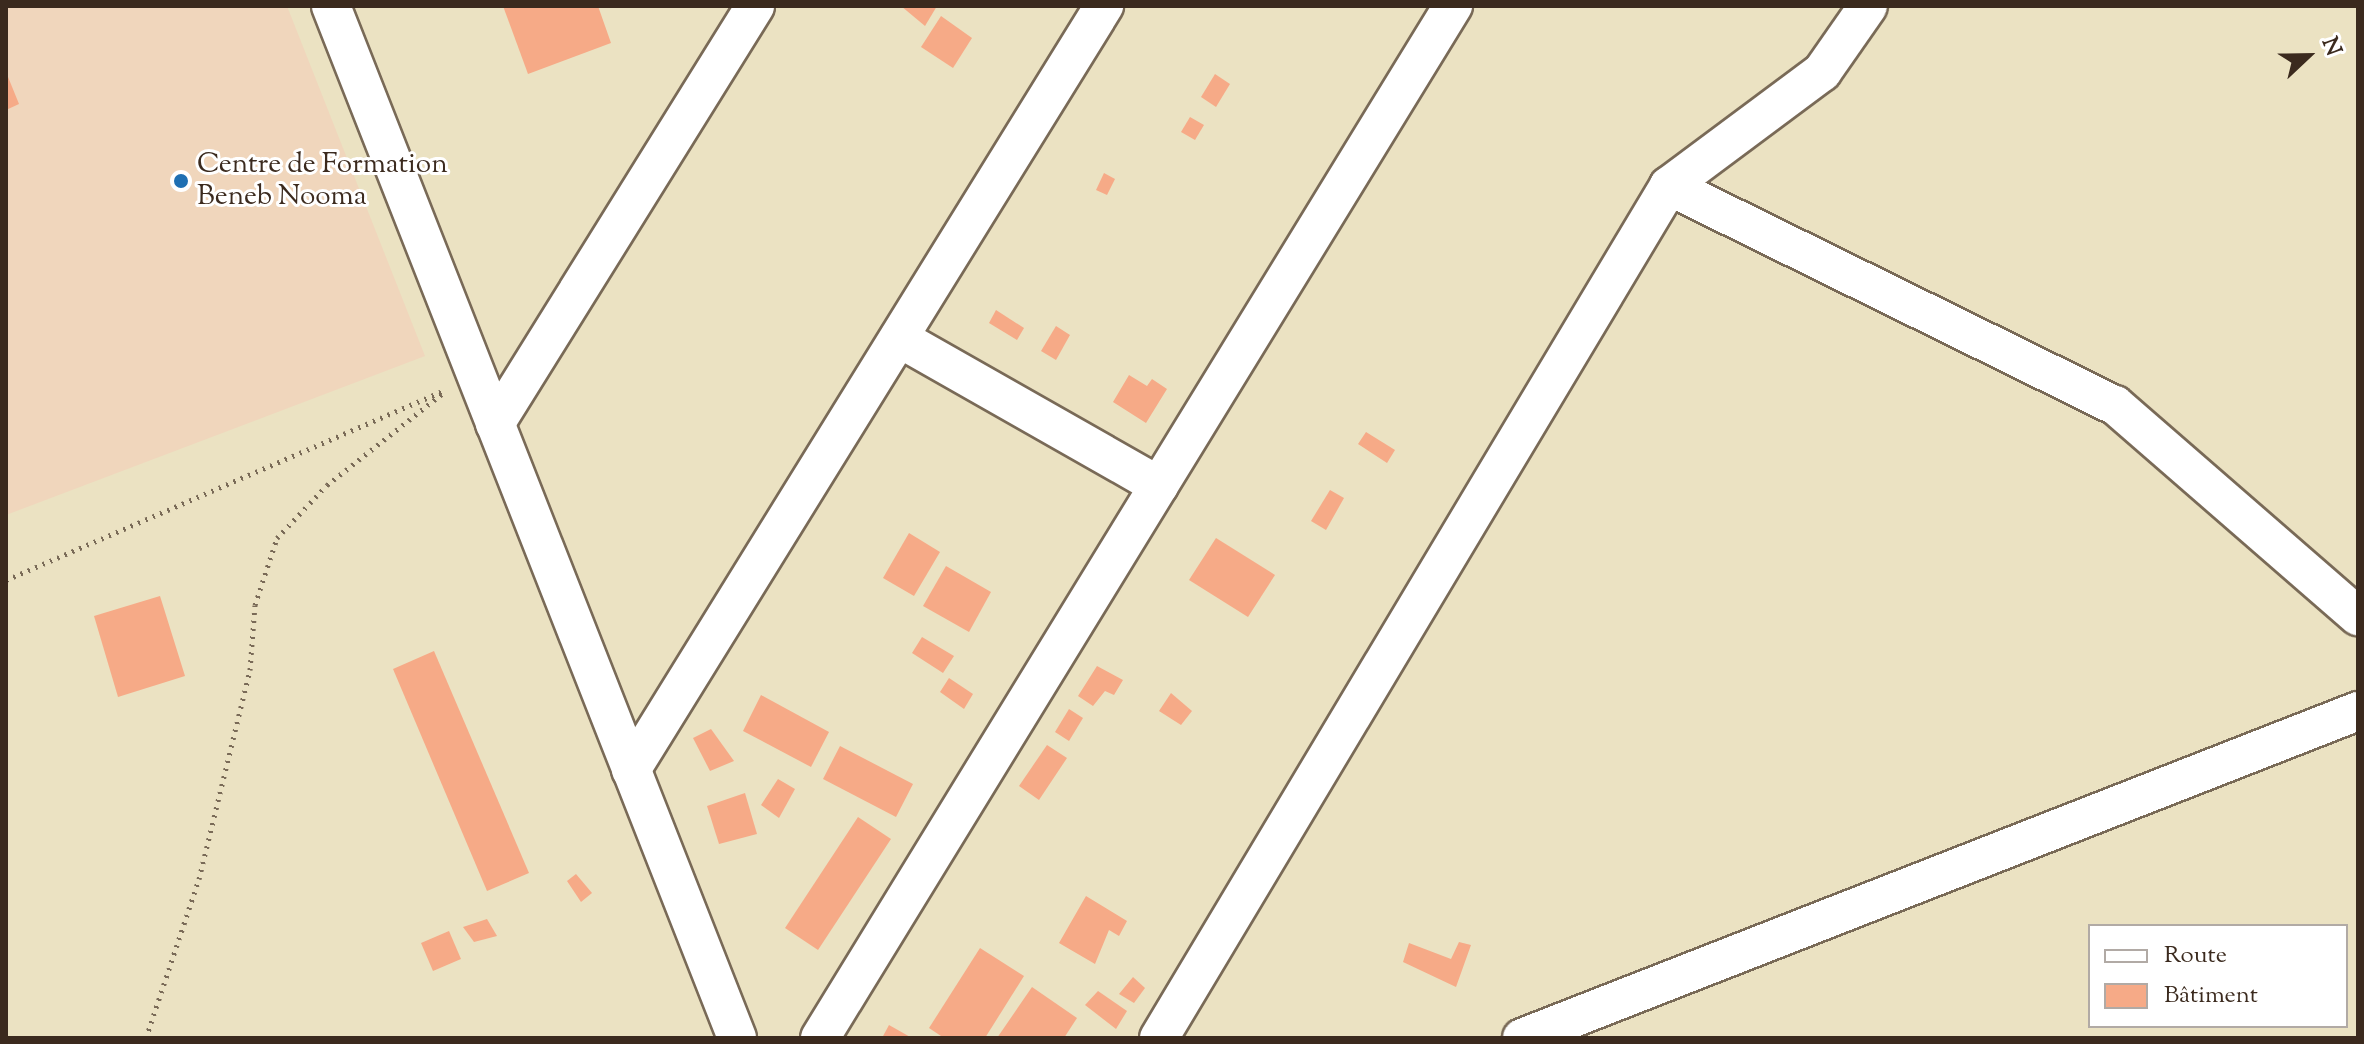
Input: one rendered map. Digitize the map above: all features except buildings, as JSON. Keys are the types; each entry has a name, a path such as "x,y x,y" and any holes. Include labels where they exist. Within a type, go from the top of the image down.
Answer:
{"street":[{"path":"331,6 737,1038"},
{"path":"495,424 755,6"},
{"path":"631,770 1104,6"},
{"path":"820,1038 1453,6"},
{"path":"1159,1038 1669,186 1822,72 1868,6"},
{"path":"1669,186 2115,405 2358,616"},
{"path":"899,338 1159,486"},
{"path":"1522,1038 2358,711"}],"path":[{"path":"6,580 451,387 327,485 277,538 255,605 250,670 199,879 146,1038"}],"shaded area":[{"name":"Centre de Formation Beneb Nooma","path":"6,6 287,6 425,356 6,515"}],"place":[{"name":"Centre de Formation Beneb Nooma","path":"181,181"}]}
